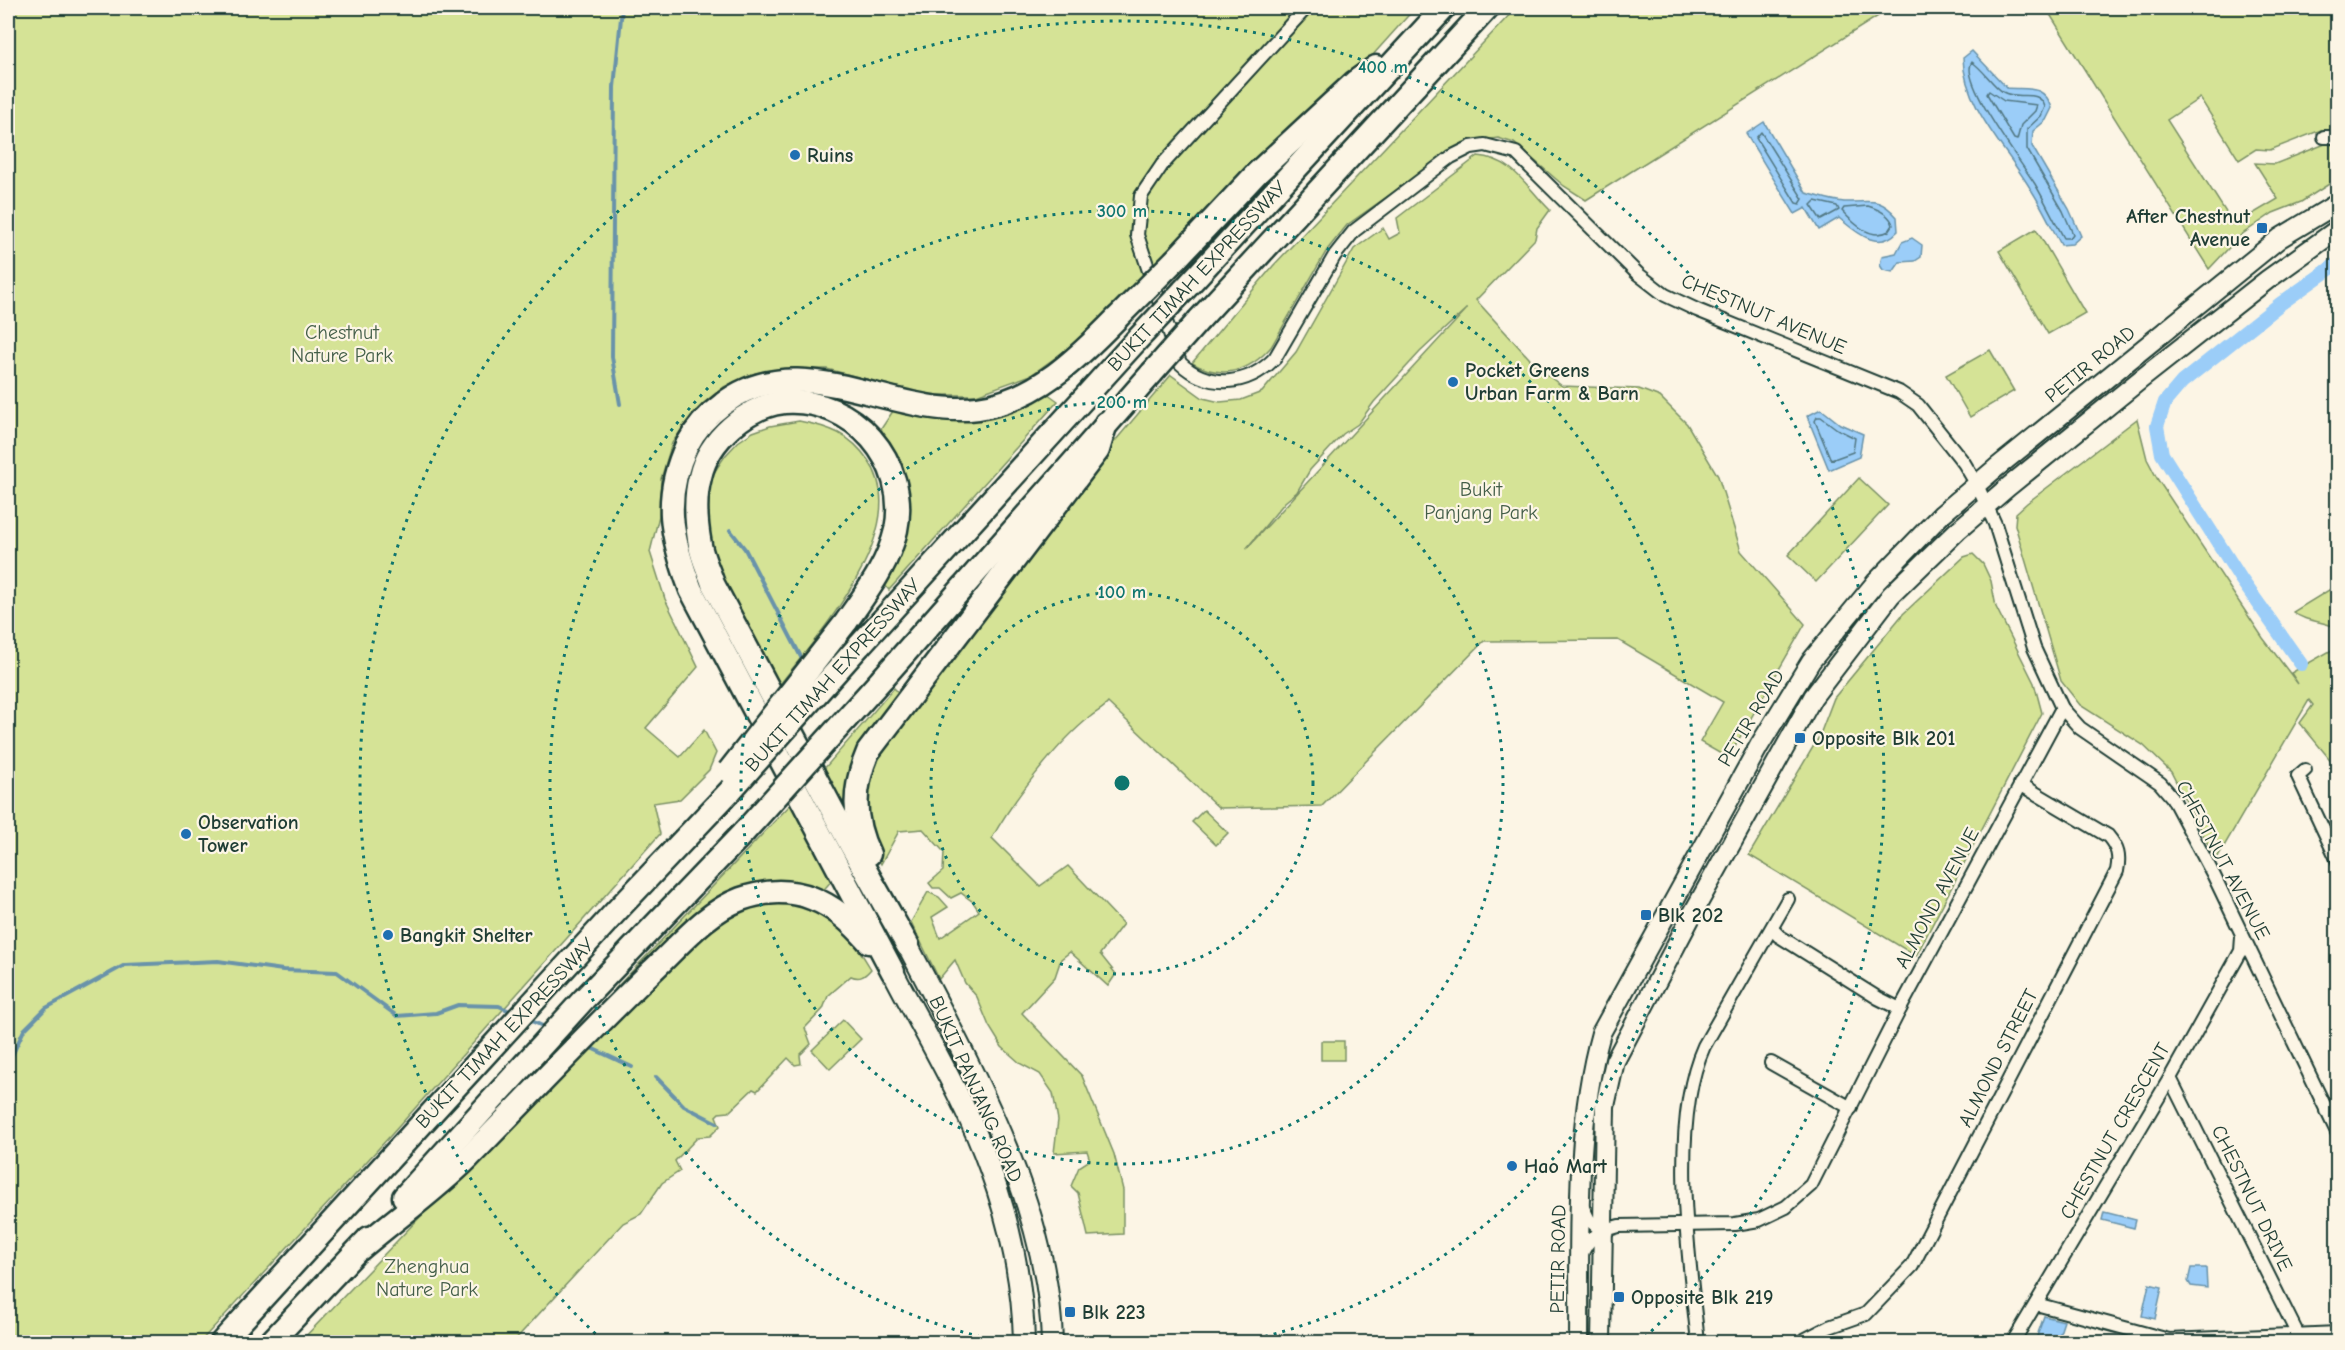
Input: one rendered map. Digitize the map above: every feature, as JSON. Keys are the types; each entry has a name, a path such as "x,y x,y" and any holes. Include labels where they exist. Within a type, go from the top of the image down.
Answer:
{"highway":[{"name":"BUKIT TIMAH EXPRESSWAY","path":"222,1342 699,823 730,780 859,646 1135,342 1444,8"},
{"name":"BUKIT TIMAH EXPRESSWAY","path":"271,1342 457,1153 584,999 744,832 882,679 1106,423 1487,8"},
{"path":"908,946 848,846 722,652 690,590 678,555 671,522 672,491 676,468 691,437 708,415 731,398 755,387 780,381 825,382 946,410 980,408 1010,400 1038,386 1080,356 1257,173 1355,82 1412,42"},
{"path":"730,780 846,622 879,573 896,528 897,488 889,462 872,436 849,418 816,404 784,402 763,407 743,417 712,449 700,474 696,500 700,547 713,584 848,846 893,972"},
{"path":"848,846 860,770 868,752 1098,450 1106,423"},
{"path":"457,1153 702,924 741,899 783,892 813,897 848,920 893,972"}],"main road":[{"name":"PETIR ROAD","path":"1578,1342 1581,1203 1588,1086 1601,1033 1759,746 1811,661 1876,582 1942,514 2280,238 2337,203"},
{"name":"PETIR ROAD","path":"1601,1342 1605,1106 1615,1061 1694,911 1828,674 1891,595 1957,531 2140,380 2337,229"},
{"path":"1672,902 1680,894 1689,895 1694,911"},
{"name":"BUKIT PANJANG ROAD","path":"908,946 968,1062 1010,1157 1034,1225 1052,1342"},
{"name":"BUKIT PANJANG ROAD","path":"893,972 990,1168 1010,1238 1024,1317 1024,1342"}],"street":[{"name":"CHESTNUT AVENUE","path":"1306,8 1162,165 1141,196 1137,235 1147,272 1180,363 1194,375 1217,382 1250,377 1263,369 1275,358 1335,255 1354,231 1451,157 1471,147 1493,146 1516,153 1638,274 1665,294 1697,310 1881,383 1918,405 1964,463 1977,484 1995,524 2034,648 2062,708 2080,729 2160,783 2172,798 2332,1108 2337,1134"},
{"path":"2324,137 2337,137"},
{"name":"PETIR ROAD","path":"2239,272 2254,264 2266,266 2266,277 2253,292"},
{"name":"ALMOND AVENUE","path":"1602,1231 1619,1226 1735,1224 1759,1220 1786,1207 1811,1185 1900,1009 2062,708"},
{"path":"2305,770 2298,776 2337,861"},
{"name":"ALMOND STREET","path":"1800,1342 1829,1327 1866,1314 1912,1266 2117,871 2119,860 2116,846 2108,836 2020,784"},
{"path":"1698,1342 1686,1226 1688,1096 1696,1064 1788,899"},
{"path":"1772,929 1779,936 1878,998 1900,1009"},
{"name":"CHESTNUT CRESCENT","path":"2013,1342 2170,1078 2241,951 2242,935"},
{"path":"1771,1063 1851,1108"},
{"name":"CHESTNUT DRIVE","path":"2170,1078 2298,1335"},
{"path":"1579,1260 1588,1242 1602,1231 1589,1220 1581,1203"},
{"path":"2036,1304 2169,1340 2337,1333"}],"green space":[{"name":"Chestnut Nature Park","path":"8,8 1415,8 1302,134 1236,178 1122,300 1073,345 1031,375 976,395 927,395 827,369 779,369 755,373 724,387 691,416 672,443 661,479 659,516 650,552 665,599 698,667 646,728 680,757 704,730 716,753 709,770 680,799 653,803 660,834 392,1134 200,1342 8,1342"},
{"path":"1516,8 1891,8 1586,200 1564,186 1514,143 1498,138 1463,143 1347,225 1327,250 1271,347 1263,356 1235,371 1214,371 1192,363 1273,266"},
{"path":"2046,8 2337,8 2337,130 2321,130 2270,150 2256,149 2239,160 2200,98 2167,120 2234,225 2278,199 2255,163 2275,164 2325,144 2337,145 2337,179 2301,202 2273,213 2241,235 2209,269"},
{"name":"Bukit Panjang Park","path":"1478,156 1501,162 1510,168 1550,210 1537,228 1535,239 1476,300 1538,368 1562,386 1639,389 1660,397 1687,424 1718,476 1741,551 1805,624 1728,758 1700,742 1723,702 1618,640 1484,641 1322,806 1219,808 1108,703 1077,728 1036,773 992,838 1040,886 1068,866 1123,924 1100,954 1116,974 1108,986 1070,952 1061,959 1055,977 1022,1013 1082,1076 1114,1154 1123,1190 1123,1234 1088,1236 1078,1193 1071,1186 1079,1167 1090,1160 1087,1151 1054,1153 1058,1120 1053,1093 1040,1074 1021,1064 1002,1047 989,1026 977,997 965,983 955,960 939,979 911,922 928,892 939,897 948,907 932,917 940,938 979,911 973,902 961,893 951,898 940,888 933,888 929,883 943,871 944,852 923,829 899,831 881,864 866,836 862,815 871,761 1012,584 1015,574 1093,467 1171,375 1203,398 1220,402 1241,400 1262,392 1296,352 1354,249 1383,228 1389,239 1400,233 1397,218","holes":["1466,310 1246,549 1285,502 1297,492 1310,470 1343,434 1358,424 1374,402 1420,352"]},
{"path":"2036,229 2085,313 2048,334 1999,251"},
{"path":"1990,350 2014,391 1970,417 1946,375"},
{"path":"1044,391 1058,401 889,590 883,583 906,487 898,456 881,429 893,411 934,418 970,416"},
{"path":"2137,419 2147,459 2158,480 2263,638 2298,684 2291,673 2337,647 2337,768 2300,723 2313,705 2309,700 2216,860 2171,772 2143,745 2080,705 2061,681 2015,525 2016,513 2027,503"},
{"path":"799,421 830,429 846,438 861,451 868,460 880,487 880,517 871,548 855,580 836,611 777,688 715,569 704,498 711,477 738,442 753,432 770,426"},
{"path":"1859,478 1888,505 1816,582 1788,555"},
{"path":"1973,554 1983,564 1991,581 1996,607 2034,683 2042,713 1916,956 1749,855 1819,737 1834,698 1903,614 1964,557"},
{"path":"2337,585 2337,628 2298,616 2293,612"},
{"path":"894,688 899,693 879,719 849,805 842,809 823,770"},
{"path":"792,803 834,878 820,894 770,886 619,994 615,989"},
{"path":"1204,810 1228,833 1216,845 1192,822"},
{"name":"Zhenghua Nature Park","path":"782,901 811,909 835,923 854,944 871,969 862,977 851,976 828,996 823,1009 805,1028 811,1044 800,1055 801,1064 795,1065 788,1058 757,1091 753,1089 729,1112 719,1113 716,1116 720,1126 710,1136 698,1137 675,1161 680,1171 662,1183 641,1214 623,1223 513,1342 300,1342 469,1166 698,939 737,913 756,905"},
{"path":"843,1020 861,1039 830,1069 812,1050"},
{"path":"1321,1041 1344,1041 1344,1060 1321,1060"}],"water":[{"path":"1972,51 2007,88 2035,90 2049,100 2052,108 2046,120 2033,131 2032,146 2069,209 2081,236 2072,244 2061,245 2034,195 1978,110 1965,76 1963,58"},
{"path":"1764,122 1806,193 1830,200 1878,203 1897,217 1898,231 1883,240 1875,240 1860,234 1839,218 1819,230 1806,208 1795,214 1746,134"},
{"path":"1912,238 1922,245 1921,257 1915,261 1900,262 1893,272 1883,270 1880,265 1882,256 1896,253 1902,242"},
{"path":"1821,409 1840,424 1863,434 1859,457 1829,470 1807,416"},
{"path":"2104,1212 2136,1220 2134,1228 2102,1220"},
{"path":"2191,1268 2206,1268 2207,1288 2191,1286 2188,1281"},
{"path":"2149,1284 2162,1287 2155,1319 2142,1316"},
{"path":"2044,1316 2064,1321 2057,1342 2035,1342"}],"waterway":[{"path":"620,404 612,357 614,87 622,8"},
{"path":"2301,664 2241,579 2162,454 2157,426 2165,402 2182,382 2280,304 2338,263"},
{"path":"730,530 745,549 802,659"},
{"path":"8,1064 24,1030 46,1008 125,965 218,961 283,970 337,972 397,1016 436,1013 458,1005 499,1006 514,1013"},
{"path":"527,1019 547,1028"},
{"path":"587,1046 632,1067"},
{"path":"656,1077 684,1106 717,1123"}],"place":[{"name":"Ruins","path":"795,155"},
{"name":"After Chestnut Avenue","path":"2262,228"},
{"name":"Pocket Greens Urban Farm & Barn","path":"1453,382"},
{"name":"Opposite Blk 201","path":"1800,738"},
{"name":"Observation Tower","path":"186,834"},
{"name":"Blk 202","path":"1646,915"},
{"name":"Bangkit Shelter","path":"388,935"},
{"name":"Hao Mart","path":"1512,1166"},
{"name":"Opposite Blk 219","path":"1619,1297"},
{"name":"Blk 223","path":"1070,1312"}]}
